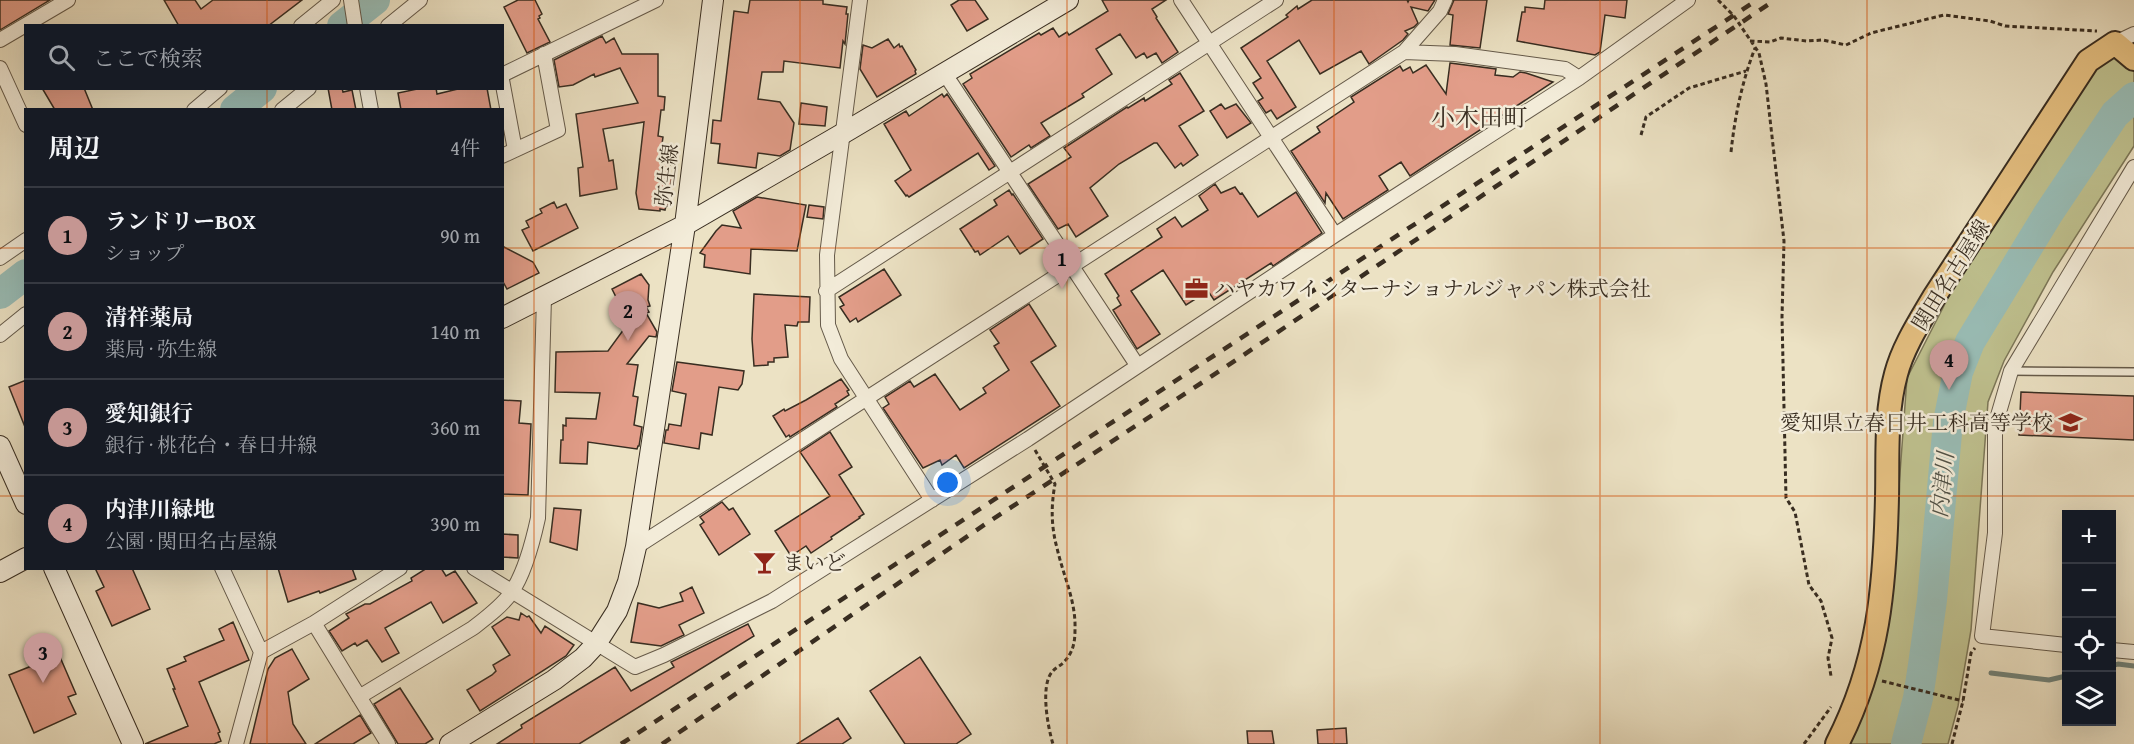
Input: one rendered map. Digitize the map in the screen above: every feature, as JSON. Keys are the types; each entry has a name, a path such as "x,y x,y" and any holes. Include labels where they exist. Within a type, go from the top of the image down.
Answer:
{"main road":[{"name":"関田名古屋線","path":"1837,744 1857,701 1881,608 1886,531 1888,417 1896,372 1934,297 2088,61 2127,45"}],"street":[{"path":"27,24 68,0"},
{"path":"303,24 333,0"},
{"path":"351,0 355,24"},
{"path":"390,24 420,0"},
{"path":"504,74 656,0"},
{"name":"弥生線","path":"504,317 685,225 713,0"},
{"path":"860,0 827,255 828,325 841,359 932,500"},
{"path":"450,744 554,680 583,658 596,644 617,611 628,582 636,547 685,225 1068,0"},
{"path":"1181,0 1335,235"},
{"path":"826,291 1276,0"},
{"path":"636,547 1404,52 1440,10 1445,0"},
{"path":"477,570 635,667 663,655 772,601 1028,439 1335,235 1579,78 1688,0"},
{"path":"0,40 24,26"},
{"path":"1404,52 1455,54 1565,69 1579,78"},
{"path":"503,90 509,153 558,130 544,54"},
{"path":"0,68 24,121"},
{"path":"945,74 1137,365"},
{"path":"196,108 218,90"},
{"path":"284,108 307,90"},
{"path":"367,90 371,108"},
{"path":"2062,644 1982,636 1995,534 1995,426 2010,371 2134,167"},
{"path":"0,258 24,241"},
{"path":"359,697 473,628 487,618 512,592 532,544 538,518 544,297"},
{"path":"0,335 24,316"},
{"path":"0,446 24,500"},
{"path":"0,572 24,559"},
{"path":"55,570 133,744"},
{"path":"223,570 261,652 236,744"},
{"path":"261,652 314,623 394,570"},
{"path":"314,623 388,744"},
{"path":"2116,650 2134,652"}],"lane":[{"path":"2010,371 2134,372"}],"path":[{"path":"1718,0 1734,16 1759,53 1766,84 1784,241 1782,317 1786,498 1796,512 1809,585 1821,601 1832,638 1828,658 1831,676"},
{"path":"1750,41 1770,42 1781,38 1823,40 1846,45 1870,33 1944,15 1990,21 2005,26 2110,32 2127,45"},
{"path":"1731,152 1736,107 1755,48"},
{"path":"1641,135 1646,117 1689,88 1746,71"},
{"path":"1028,439 1055,484 1052,523 1074,609 1073,649 1063,663 1051,672 1047,685 1046,708 1053,744"},
{"path":"1952,744 1963,701 1971,653 1982,636"},
{"path":"1865,676 1963,701"}],"green space":[{"path":"2134,42 2134,146 2053,272 2004,361 1988,402 1971,630 1958,706 1948,744 1840,744 1890,609 1907,378 1950,294 2095,69"}],"building":[{"path":"0,0 50,0 0,30"},
{"path":"164,0 195,0 201,9 213,0 302,0 271,24 178,24"},
{"path":"518,0 535,0 542,14 538,19 550,42 527,53 504,7"},
{"path":"750,0 823,0 823,4 847,7 846,14 848,14 840,68 784,61 783,72 762,72 758,99 780,102 794,123 790,150 780,156 758,153 756,168 718,163 720,144 711,143 713,120 721,121 734,11 748,13"},
{"path":"959,0 975,0 988,19 967,31 951,5"},
{"path":"1102,0 1166,0 1152,9 1178,52 1162,63 1156,53 1147,58 1144,53 1136,58 1120,34 1096,49 1112,74 1082,94 1084,97 1041,123 1050,136 1031,148 1029,145 1011,157 963,84 972,78 970,74 1039,33 1041,35 1053,28 1059,37 1067,32 1069,35 1108,11"},
{"path":"1312,0 1407,0 1408,2 1409,0 1435,0 1428,11 1411,7 1418,23 1405,31 1408,34 1403,40 1369,64 1361,51 1320,74 1299,40 1267,61 1296,107 1277,119 1271,110 1266,113 1258,101 1263,98 1253,83 1261,78 1241,48 1288,17 1286,15 1297,6 1298,9"},
{"path":"1454,0 1487,0 1480,48 1450,45 1453,15 1448,14"},
{"path":"1545,0 1627,0 1625,18 1605,15 1600,52 1595,55 1517,41 1525,7 1544,9"},
{"path":"602,36 606,43 614,38 622,54 658,54 658,96 665,97 658,136 663,137 662,144 672,145 669,176 672,176 668,206 665,210 639,209 636,193 644,122 603,129 609,161 613,160 617,189 580,196 578,168 583,167 576,114 638,103 620,68 595,77 594,74 573,85 559,87 554,60"},
{"path":"888,39 894,48 899,44 900,47 902,46 916,74 877,97 860,69 863,45 872,48"},
{"path":"1450,63 1496,69 1495,75 1513,77 1520,72 1526,73 1553,82 1410,176 1401,162 1379,176 1388,190 1343,219 1326,193 1325,203 1291,151 1320,132 1317,127 1354,102 1351,97 1400,66 1403,71 1410,67 1413,73 1426,65 1446,94"},
{"path":"1180,73 1204,111 1179,126 1198,155 1183,166 1181,163 1175,168 1157,143 1154,143 1119,164 1090,188 1108,216 1076,237 1068,224 1058,229 1028,184 1071,157 1064,148 1127,107 1144,98 1145,101 1172,84 1169,80"},
{"path":"43,90 85,90 92,108 54,108"},
{"path":"328,90 342,90 343,92 352,90 356,108 332,108"},
{"path":"412,90 436,90 437,94 454,90 487,90 491,108 401,108 398,93"},
{"path":"942,94 944,97 947,94 995,166 989,170 978,153 909,197 906,196 895,181 911,170 884,124 906,111 909,116"},
{"path":"801,103 827,107 825,126 799,124"},
{"path":"1221,104 1225,109 1236,104 1251,123 1227,138 1210,111"},
{"path":"1215,184 1221,193 1235,187 1240,194 1242,193 1258,217 1296,192 1322,233 1273,266 1271,263 1214,300 1208,291 1186,305 1163,270 1131,291 1160,334 1137,349 1113,310 1121,305 1117,298 1119,296 1105,274 1162,237 1157,229 1175,217 1182,227 1208,210 1199,196"},
{"path":"1009,190 1043,239 1020,254 1008,236 980,255 978,251 975,252 960,229 997,205 994,200"},
{"path":"757,197 806,205 797,251 751,249 750,274 704,267 705,255 700,253 716,231 722,225 741,228 733,211"},
{"path":"554,202 557,208 566,204 578,228 533,251 522,230 529,227 526,221 542,213 540,209"},
{"path":"809,205 824,207 823,219 807,217"},
{"path":"504,247 533,262 539,273 507,289 504,284"},
{"path":"884,269 901,295 858,322 856,318 850,322 840,307 844,305 839,297"},
{"path":"641,274 649,285 650,306 646,307 649,312 646,313 657,332 656,337 649,336 627,364 638,365 633,396 638,397 634,425 642,427 639,446 637,449 588,442 587,464 560,463 563,425 566,426 566,418 596,419 600,393 555,392 556,352 608,351 627,325 619,311 622,309 612,289"},
{"path":"754,294 810,297 809,322 798,322 797,326 785,325 788,357 774,358 774,362 768,362 768,365 754,366 752,339"},
{"path":"1029,304 1056,346 1031,362 1060,406 964,468 956,455 942,465 940,460 923,468 883,408 889,404 885,397 910,381 914,387 935,374 960,410 986,393 983,388 1009,370 994,346 999,343 990,330"},
{"path":"677,362 744,371 742,384 738,390 719,387 712,435 701,433 699,449 664,443 669,424 681,426 686,394 672,391"},
{"path":"841,379 849,390 847,391 849,395 835,404 837,407 790,437 789,435 786,437 773,416"},
{"path":"24,381 24,424 9,387"},
{"path":"2021,392 2134,396 2134,440 2019,435"},
{"path":"504,400 521,401 519,423 531,424 528,495 504,494"},
{"path":"830,432 852,467 839,475 864,514 811,553 806,546 791,556 775,531 830,496 800,452"},
{"path":"722,502 729,510 733,508 750,534 719,555 700,525 704,522 700,517"},
{"path":"554,508 581,510 577,550 550,542"},
{"path":"504,534 518,535 518,558 504,557"},
{"path":"96,570 133,570 150,609 112,626 96,591 104,587"},
{"path":"279,570 353,570 356,579 288,602"},
{"path":"424,570 442,570 446,576 455,571 477,603 443,623 431,602 385,628 399,653 382,662 367,640 357,646 355,643 342,651 329,631 349,618 346,614 412,581 411,578"},
{"path":"692,587 704,613 679,625 684,635 661,646 631,642 638,603 659,608 683,601 680,593"},
{"path":"521,613 529,616 541,633 545,626 574,645 566,656 480,711 467,690 492,675 496,671 493,665 510,655 492,627 507,617 519,620"},
{"path":"233,622 249,660 199,682 220,732 218,733 221,741 214,744 145,744 188,726 167,669 186,661 184,657 224,640 219,629"},
{"path":"748,624 754,636 579,744 497,744 522,728 521,725 615,667 631,691 674,667 671,662"},
{"path":"292,649 309,679 288,692 293,724 306,744 250,744 268,669 275,658"},
{"path":"57,650 76,694 68,697 76,714 34,733 9,675 44,661 42,657"},
{"path":"920,657 971,734 956,744 905,744 870,691"},
{"path":"400,688 433,739 425,744 398,744 374,704"},
{"path":"360,715 371,733 353,744 315,744"},
{"path":"838,718 851,738 842,744 797,744"},
{"path":"1346,728 1347,744 1318,744 1317,730"},
{"path":"1247,731 1272,731 1274,744 1248,744"}],"waterway":[{"path":"345,24 375,0"},
{"path":"237,108 260,90"},
{"name":"内津川","path":"1906,744 1918,698 1923,665 1932,600 1948,422 1958,372 1970,342 2048,214 2115,114 2134,97"},
{"path":"0,294 24,276"},
{"path":"2116,665 2134,666"},
{"path":"1991,673 2049,680 2062,677"}],"railway":[{"path":"621,744 1757,0"},
{"path":"662,744 987,523 1206,380 1775,0"}],"place":[{"name":"ランドリーBOX","path":"1062,289"},
{"name":"ハヤカワインターナショナルジャパン株式会社","path":"1196,289"},
{"name":"清祥薬局","path":"628,341"},
{"name":"内津川緑地","path":"1949,390"},
{"name":"愛知県立春日井工科高等学校","path":"2071,423"},
{"name":"まいど","path":"765,563"},
{"name":"愛知銀行","path":"43,683"}],"district":[{"name":"小木田町","path":"1479,118"}]}
